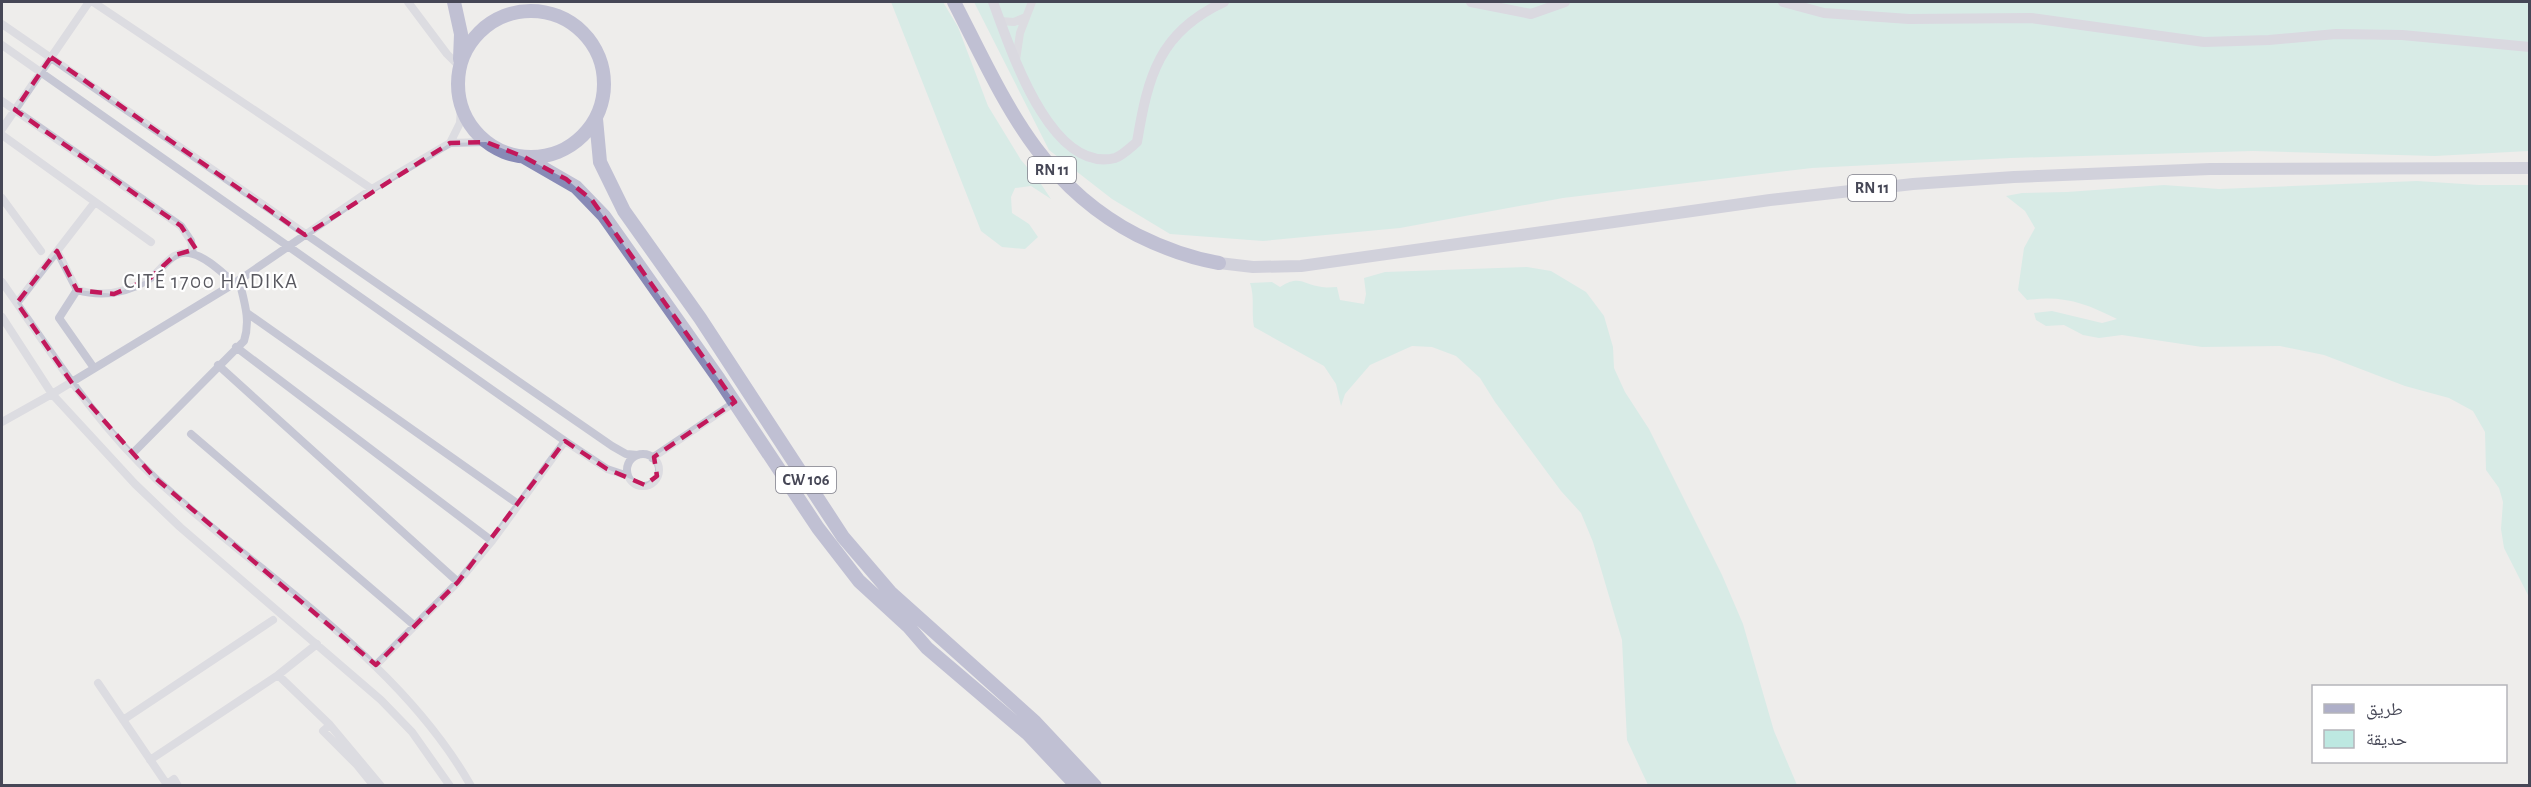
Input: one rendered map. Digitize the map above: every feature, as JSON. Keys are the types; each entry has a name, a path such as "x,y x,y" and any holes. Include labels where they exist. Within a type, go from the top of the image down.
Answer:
{"highway":[{"path":"454,2 461,34 458,88 461,108 471,127 486,142 504,152 524,157 545,156 566,149 583,136 596,119 603,98 604,76 598,54 586,36 569,22 512,2"},
{"name":"RN 11","path":"954,2 1017,121 1045,162 1068,187 1117,225 1145,239 1183,255 1219,262"},
{"name":"RN 11","path":"962,2 1010,98 1050,159 1070,183 1101,208 1154,239 1219,262"},
{"path":"460,67 468,48 481,31 498,19 518,12 539,12"},
{"name":"CW 106","path":"596,119 600,162 624,211 700,318 843,537 891,592 1035,722 1095,786"},
{"name":"CW 106","path":"524,157 566,179 592,200 735,402 818,528 859,581 908,626 927,648 1014,721 1071,782"}],"main road":[{"name":"RN 11","path":"1219,262 1253,267 1301,266 1759,202 1913,184 2014,177 2210,170 2529,168"}],"street":[{"path":"2,129 91,2 372,189"},
{"path":"408,2 447,54 460,67"},
{"path":"993,2 1016,61 1047,122 1067,144 1093,159 1117,158 1137,142 1145,94 1156,64 1173,38 1202,12 1224,2"},
{"path":"1016,61 1017,43 1032,2"},
{"path":"1471,2 1531,14 1565,2"},
{"path":"1783,2 1824,13 1909,18 2031,18 2204,42 2369,34 2529,47"},
{"path":"1000,21 1014,22 1027,16"},
{"path":"2,24 620,452 652,458 658,466 654,480 640,485 628,476 606,469 2,45"},
{"path":"2,101 181,226 191,241 193,254"},
{"path":"450,143 460,123 461,108"},
{"path":"2,135 152,242"},
{"path":"2,422 237,282 372,189 450,143 486,142"},
{"path":"2,198 41,251"},
{"path":"17,303 95,202"},
{"path":"57,251 77,290 90,294 114,294 149,279 175,255 193,254 237,282 247,313 247,331 244,340 132,454"},
{"path":"2,282 70,383 132,454 154,477 207,524 376,665 427,720 456,759 471,786"},
{"path":"77,290 59,318 94,368"},
{"path":"247,313 518,504"},
{"path":"2,317 52,394 135,484 172,520 381,700 412,732 450,786"},
{"path":"236,347 492,541"},
{"path":"218,365 458,582"},
{"path":"652,458 735,402"},
{"path":"191,434 415,626"},
{"path":"376,665 458,582 492,541 565,441"},
{"path":"628,476 627,466 638,455"},
{"path":"123,720 273,620"},
{"path":"150,760 278,675 317,644"},
{"path":"278,675 330,725 381,786"},
{"path":"98,683 167,785 174,779 178,786"},
{"path":"330,725 323,731 357,765 374,786"}],"highlighted area":[{"path":"51,57 305,235 450,143 486,142 524,157 566,179 592,200 735,402 654,457 657,476 645,485 607,469 565,441 458,582 376,665 154,477 76,389 17,303 57,251 77,290 114,294 149,279 175,255 196,249 181,226 15,110"}],"green space":[{"path":"891,2 943,2 958,27 988,106 1021,160 1051,199 1031,186 1015,188 1011,197 1012,213 1029,224 1038,237 1025,249 1002,247 981,231"},
{"path":"974,2 2529,2 2529,151 2435,156 2253,151 2011,158 1812,168 1563,198 1400,228 1263,241 1170,234 1112,199 1049,150"},
{"path":"2417,181 2529,185 2529,597 2504,548 2501,529 2503,502 2499,488 2486,470 2485,432 2473,411 2449,398 2405,386 2324,355 2280,346 2202,347 2122,335 2099,338 2083,335 2064,325 2046,326 2036,320 2034,313 2052,311 2102,323 2117,319 2074,302 2052,299 2027,300 2018,290 2024,248 2035,228 2025,211 2006,196 2022,193 2164,185 2219,189"},
{"path":"1527,267 1551,271 1586,292 1604,316 1613,347 1614,368 1625,392 1649,429 1722,575 1743,624 1774,731 1797,785 1648,785 1627,740 1622,640 1593,542 1581,513 1561,491 1480,378 1456,356 1432,347 1412,346 1370,365 1345,394 1341,406 1336,384 1324,366 1254,327 1250,283 1272,282 1280,287 1292,281 1302,281 1316,286 1337,287 1340,300 1364,304 1366,294 1364,278 1385,272"}],"district":[{"name":"CITÉ 1700 HADIKA","path":"211,281"}]}
